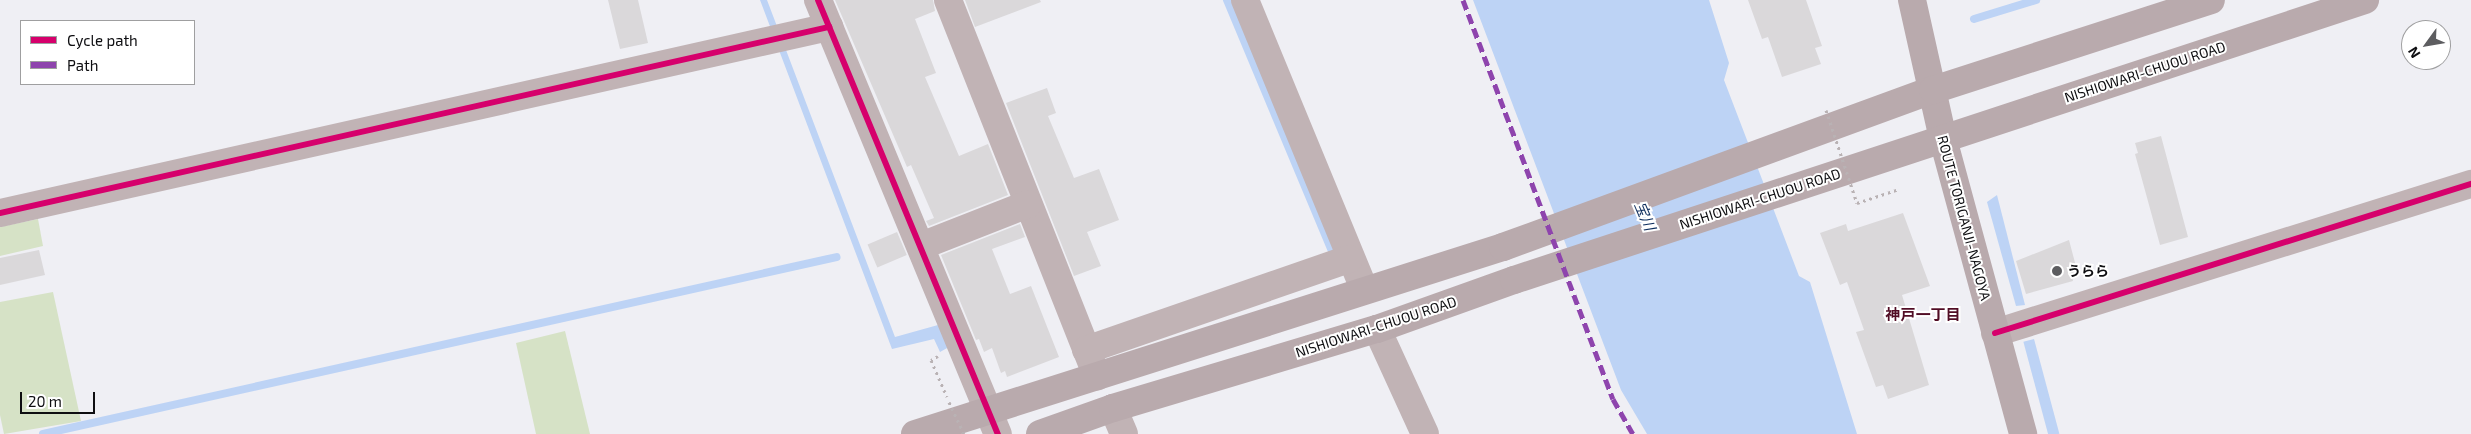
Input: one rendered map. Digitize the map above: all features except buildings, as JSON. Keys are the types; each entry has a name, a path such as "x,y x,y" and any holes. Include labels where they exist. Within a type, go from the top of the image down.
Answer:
{"main road":[{"name":"ROUTE TORIGANJI-NAGOYA","path":"1912,0 1943,139 2023,434"},
{"path":"915,434 985,409 1096,377 1364,289 1503,247 1791,140 1933,90 2211,0"},
{"name":"NISHIOWARI-CHUOU ROAD","path":"1040,434 1113,408 1377,329 1514,280 2365,0"}],"street":[{"path":"818,0 921,246 985,409 998,434"},
{"path":"948,0 1096,377"},
{"path":"1245,0 1349,259 1364,289"},
{"path":"0,213 829,27"},
{"path":"1995,333 2471,184"},
{"path":"921,246 1028,204"},
{"path":"1086,350 1349,259"},
{"path":"1377,329 1425,434"},
{"path":"1113,408 1124,434"}],"path":[{"path":"1826,110 1857,203 1898,190"},
{"path":"931,360 964,434"}],"green space":[{"path":"38,219 43,246 0,256 0,227"},
{"path":"53,292 81,421 4,434 0,415 0,302"},
{"path":"565,331 590,434 536,434 516,343"}],"water":[{"path":"760,0 767,0 895,337 938,325 949,347 940,352 934,339 892,349"},
{"name":"宝川","path":"1473,0 1709,0 1729,63 1724,80 1799,276 1810,282 1857,434 1647,434 1621,390"},
{"path":"1997,195 2025,305 2016,306 1987,202"},
{"path":"2034,339 2059,434 2048,434 2023,342"}],"waterway":[{"path":"1227,0 1331,249"},
{"path":"1974,19 2036,0"},
{"path":"43,434 837,257"}],"marked path":[{"path":"1463,0 1613,399 1633,434"}],"cycle path":[{"path":"818,0 998,434"},
{"path":"0,213 829,27"},
{"path":"1995,333 2471,184"}],"place":[{"name":"うらら","path":"2057,271"}],"district":[{"name":"神戸一丁目","path":"1923,315"}]}
